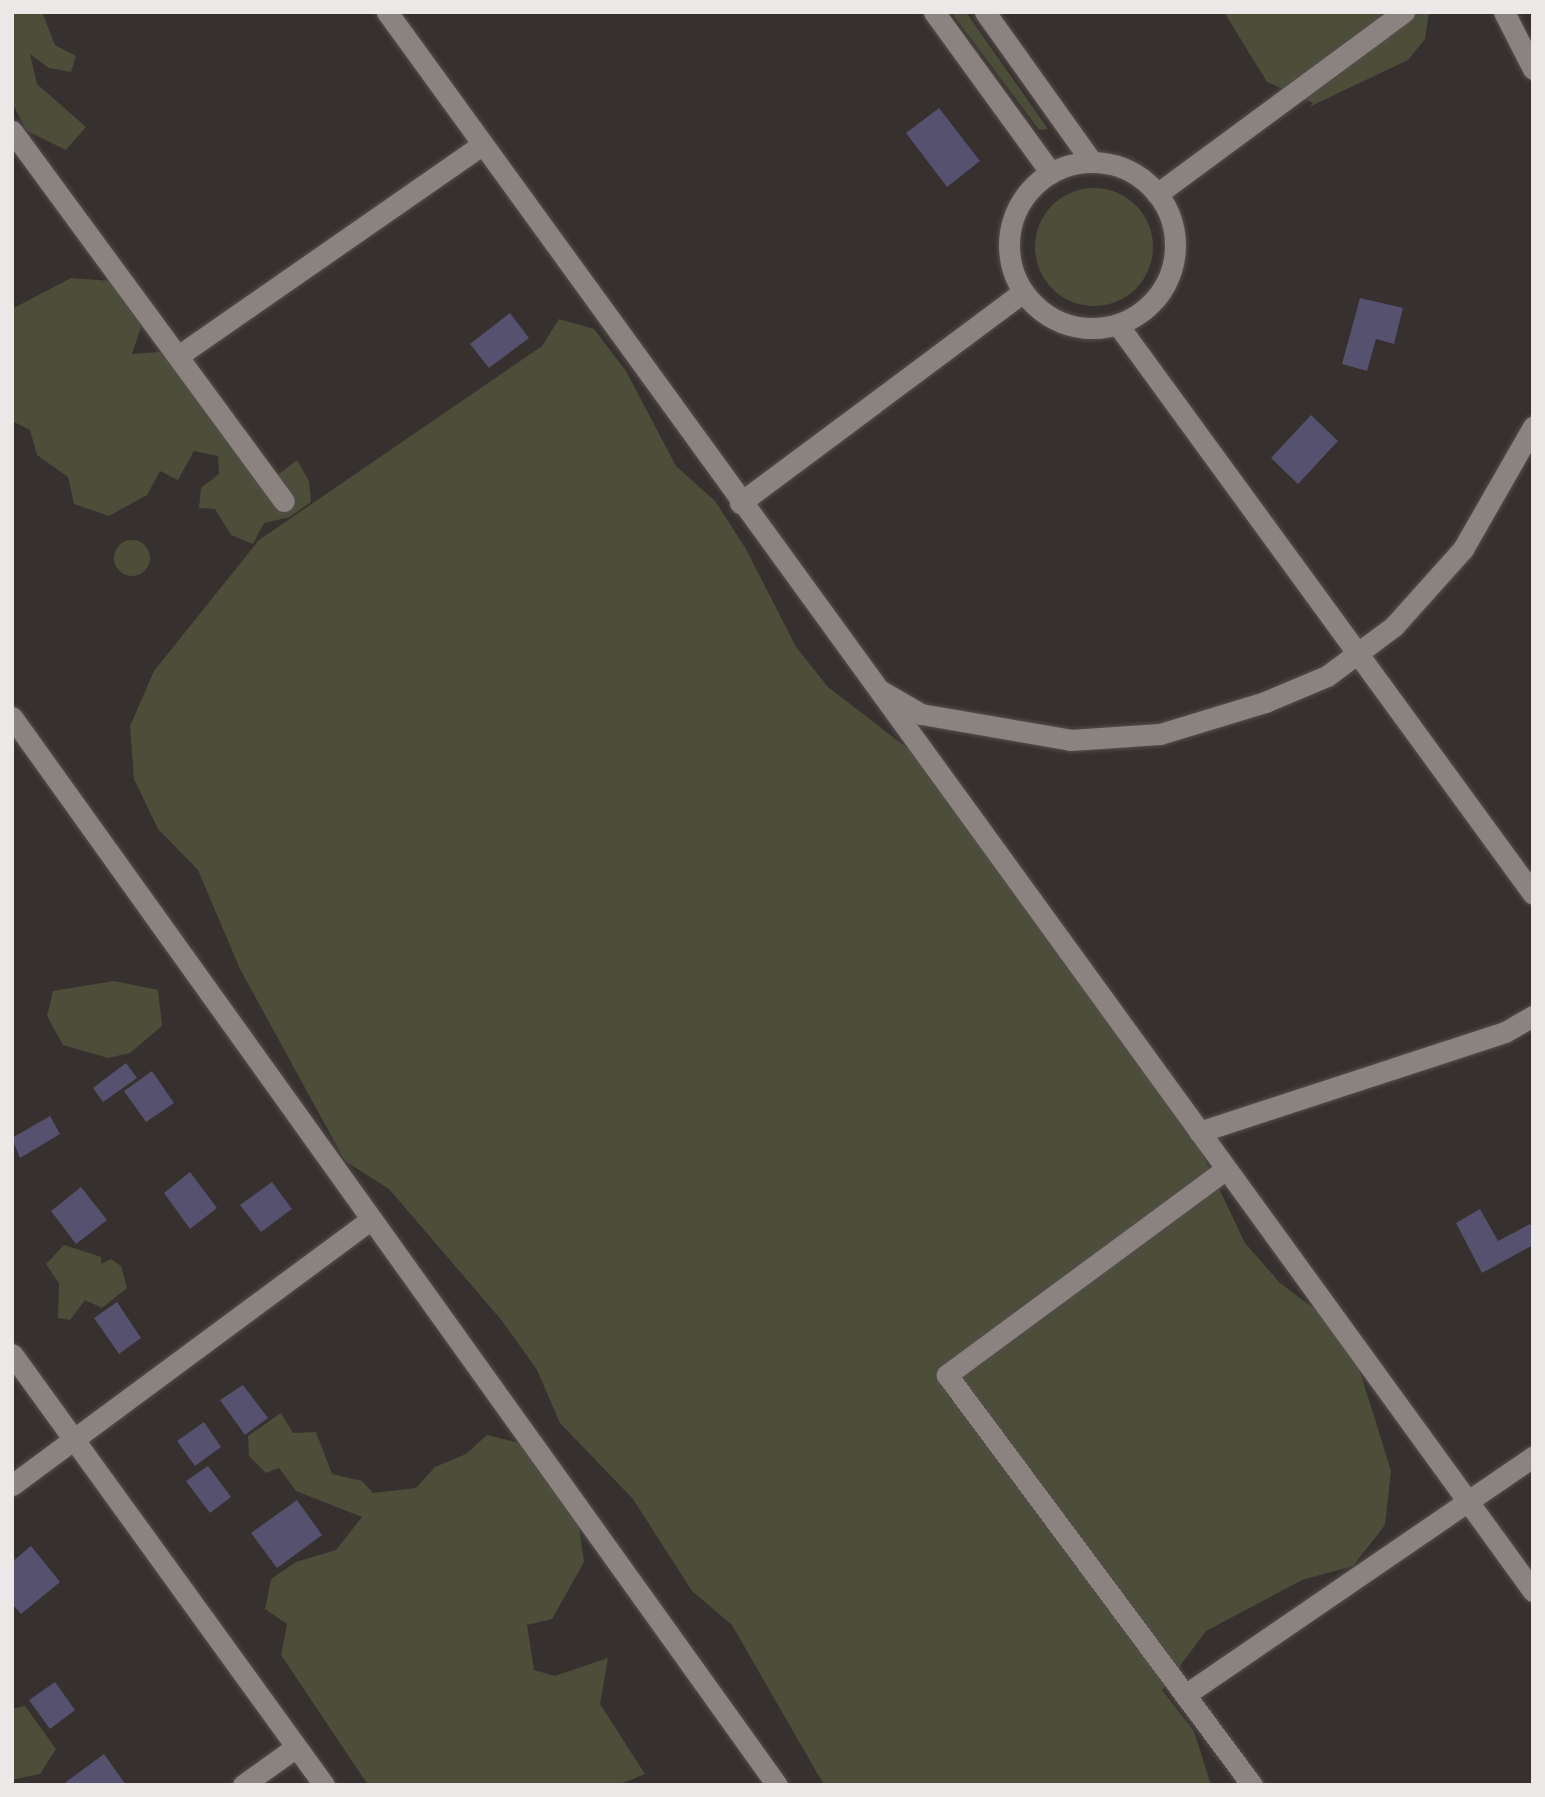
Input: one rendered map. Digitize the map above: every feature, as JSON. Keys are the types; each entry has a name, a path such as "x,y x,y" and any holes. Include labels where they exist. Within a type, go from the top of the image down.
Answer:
{"street":[{"path":"387,12 740,503 1533,1591"},
{"path":"934,12 1051,173"},
{"path":"985,12 1092,162"},
{"path":"1157,194 1404,12"},
{"path":"1504,12 1533,69"},
{"path":"12,131 284,501"},
{"path":"178,356 482,145"},
{"path":"1092,162 1117,165 1157,194 1175,243 1172,270 1141,313 1118,324 1065,324 1023,292 1012,267 1013,226 1030,190 1051,173 1092,162"},
{"path":"740,503 1023,292"},
{"path":"1118,324 1533,894"},
{"path":"875,688 921,714 991,731 1115,740 1160,734 1265,702 1358,655 1394,626 1463,549 1533,428"},
{"path":"12,717 369,1221 777,1785"},
{"path":"1199,1132 1492,1036 1533,1016"},
{"path":"1226,1169 947,1375 1252,1785"},
{"path":"12,1485 72,1437 369,1221"},
{"path":"12,1354 324,1785"},
{"path":"1185,1695 1533,1457"},
{"path":"243,1785 296,1747"}],"green space":[{"path":"12,12 42,12 55,45 76,56 71,72 49,68 30,54 37,84 86,127 66,150 27,131 12,103"},
{"path":"951,12 966,12 1048,129 1039,130"},
{"path":"1224,12 1429,12 1425,39 1408,60 1309,107 1313,103 1267,82"},
{"path":"1094,188 1117,192 1136,205 1149,224 1153,247 1149,270 1136,289 1117,302 1094,306 1071,302 1052,289 1039,270 1035,247 1039,224 1052,205 1071,192"},
{"path":"71,278 124,282 141,327 132,354 160,352 181,366 186,380 220,396 226,425 252,438 253,474 274,478 297,460 309,481 311,502 290,517 264,523 253,544 231,535 215,509 199,508 201,488 219,474 218,456 194,451 178,480 160,471 147,495 109,516 74,504 68,477 37,455 30,430 12,421 12,309"},
{"path":"559,319 594,329 626,371 676,466 715,501 746,549 796,647 828,687 915,754 1177,1101 1245,1243 1280,1283 1329,1320 1358,1365 1391,1471 1385,1525 1353,1566 1302,1580 1206,1631 1162,1690 1194,1731 1211,1785 824,1785 732,1625 692,1591 633,1499 560,1423 537,1370 503,1322 389,1189 345,1161 240,969 198,870 158,829 134,779 130,726 154,671 259,540 542,346"},
{"path":"132,540 145,545 150,558 145,571 132,576 119,571 114,558 119,545"},
{"path":"114,981 158,990 162,1026 130,1053 108,1058 63,1045 47,1016 53,991"},
{"path":"64,1245 101,1257 101,1264 111,1259 121,1266 127,1288 102,1308 85,1300 70,1320 58,1318 59,1283 46,1264"},
{"path":"281,1413 293,1433 316,1432 332,1474 362,1481 373,1493 416,1488 435,1467 466,1454 487,1435 519,1443 578,1520 584,1562 552,1619 527,1625 534,1670 555,1676 608,1658 600,1704 645,1774 618,1785 368,1785 281,1655 287,1624 265,1609 271,1579 296,1562 336,1550 362,1517 296,1491 279,1468 266,1473 249,1456 248,1436"},
{"path":"25,1706 56,1749 40,1774 12,1780 12,1709"}],"building":[{"path":"939,108 980,161 947,187 906,133"},
{"path":"1360,298 1403,308 1394,344 1376,339 1367,371 1342,364"},
{"path":"510,313 529,338 489,368 470,344"},
{"path":"1311,415 1338,441 1298,484 1271,458"},
{"path":"126,1063 137,1078 103,1102 93,1088"},
{"path":"152,1071 174,1103 146,1122 124,1091"},
{"path":"50,1116 60,1134 20,1158 12,1138"},
{"path":"190,1172 217,1208 190,1229 164,1193"},
{"path":"272,1182 292,1209 261,1232 240,1205"},
{"path":"81,1187 107,1220 76,1244 51,1211"},
{"path":"1480,1209 1498,1241 1530,1224 1533,1228 1533,1245 1482,1273 1456,1223"},
{"path":"117,1302 141,1338 119,1354 94,1318"},
{"path":"243,1385 268,1418 245,1435 220,1400"},
{"path":"204,1422 221,1447 195,1466 177,1441"},
{"path":"208,1466 231,1497 210,1513 186,1481"},
{"path":"297,1500 322,1535 277,1568 251,1533"},
{"path":"31,1546 60,1582 21,1614 12,1604 12,1562"},
{"path":"55,1682 75,1710 50,1729 29,1700"},
{"path":"104,1754 126,1785 68,1785 66,1782"}]}
